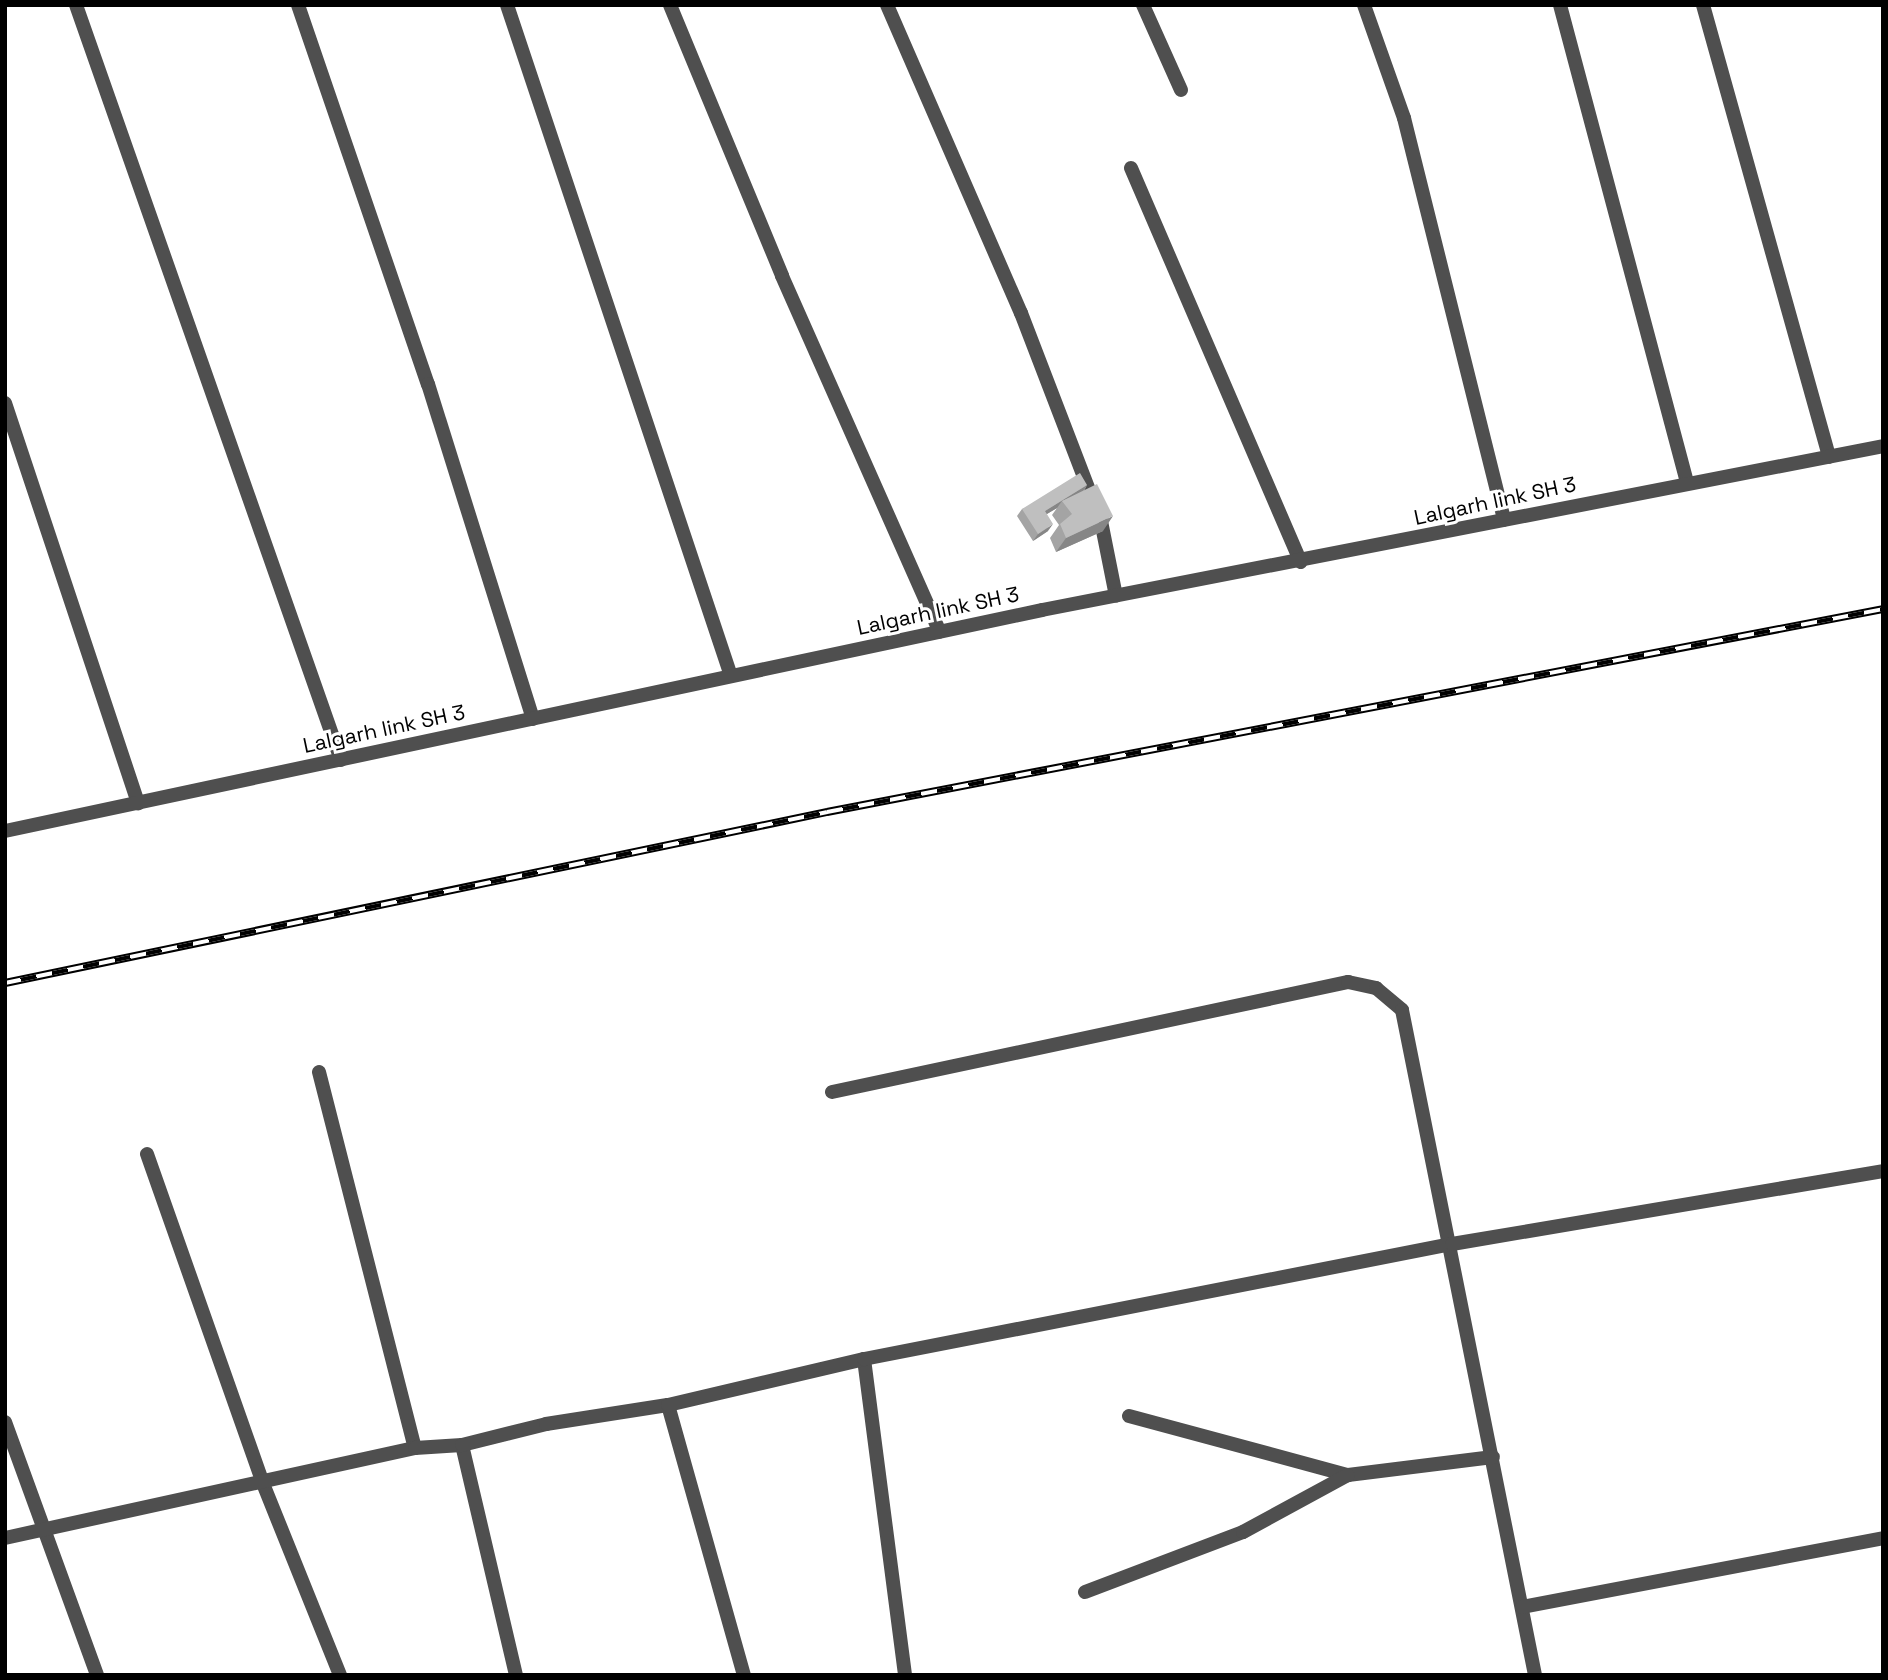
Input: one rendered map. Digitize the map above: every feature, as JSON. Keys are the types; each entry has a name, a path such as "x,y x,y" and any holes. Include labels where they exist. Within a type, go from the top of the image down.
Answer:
{"street":[{"path":"76,5 341,760"},
{"path":"298,5 428,384 533,719"},
{"path":"507,5 731,676"},
{"path":"670,5 782,276 940,632"},
{"path":"887,5 1026,326 1101,521 1116,596"},
{"path":"1143,5 1181,90"},
{"path":"1364,5 1404,118 1504,520"},
{"path":"1560,5 1687,483"},
{"path":"1703,5 1829,457"},
{"path":"1131,167 1301,562"},
{"path":"5,403 138,803"},
{"name":"Lalgarh link SH 3","path":"5,831 940,632 1883,446"},
{"path":"832,1092 1348,982 1376,988 1402,1010 1452,1244 1535,1675"},
{"path":"318,1072 415,1448"},
{"path":"147,1154 262,1481 340,1675"},
{"path":"5,1538 415,1448 462,1445 546,1424 668,1405 864,1359 1452,1244 1883,1171"},
{"path":"864,1359 905,1675"},
{"path":"668,1405 744,1675"},
{"path":"1129,1416 1348,1475 1493,1457"},
{"path":"5,1422 97,1675"},
{"path":"462,1445 516,1675"},
{"path":"1085,1592 1265,1522 1348,1475"},
{"path":"1522,1607 1883,1538"}],"building":[{"path":"1080,473 1087,485 1045,511 1053,524 1038,534 1022,509"},
{"path":"1097,484 1113,516 1066,538 1060,524 1072,514 1062,501"}],"railway":[{"path":"5,983 827,812 1883,609"}]}
